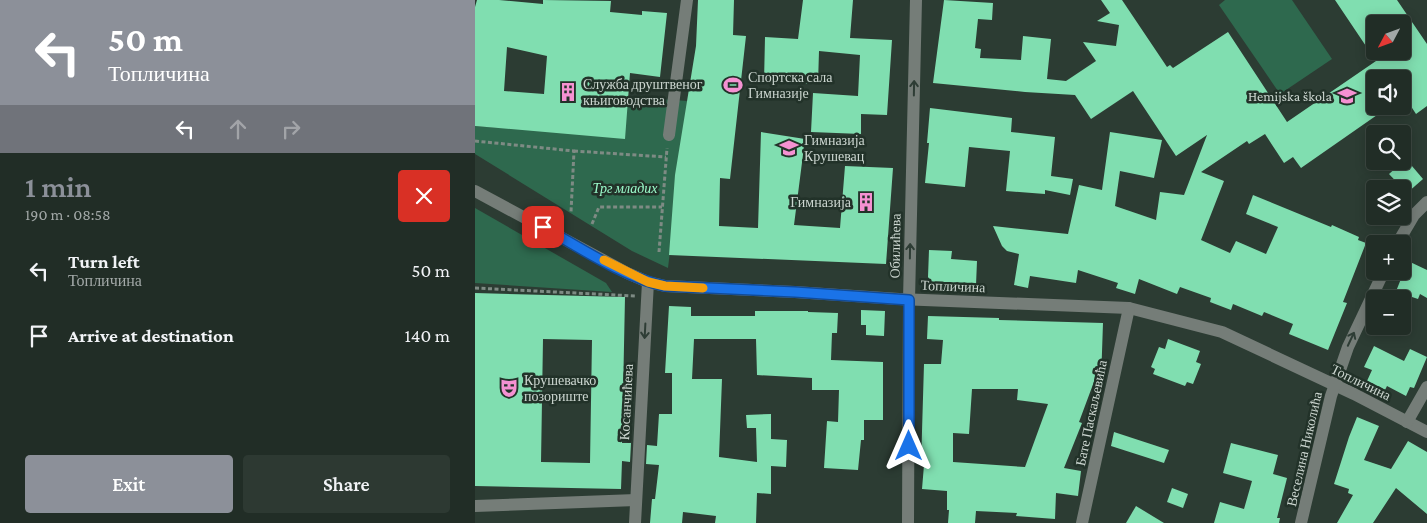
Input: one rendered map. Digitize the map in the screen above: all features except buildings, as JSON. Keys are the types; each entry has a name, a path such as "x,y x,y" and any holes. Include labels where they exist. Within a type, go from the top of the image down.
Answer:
{"street":[{"path":"669,135 687,0"},
{"name":"Обилићева","path":"908,523 909,300 916,0"},
{"name":"Топличина","path":"475,190 648,282 665,286 909,300 1129,308 1222,332 1427,432"},
{"path":"1402,235 1414,215 1427,202"},
{"name":"Веселина Николића","path":"1301,523 1334,385 1347,347 1380,280"},
{"name":"Косанчићева","path":"635,523 648,282"},
{"name":"Бате Паскаљевића","path":"1082,523 1129,308"},
{"path":"1407,422 1427,388"},
{"path":"475,506 636,500"}],"path":[{"path":"659,252 669,135"},
{"path":"475,141 574,151 666,157"},
{"path":"571,212 574,151"},
{"path":"592,224 599,207 662,206"},
{"path":"475,288 634,296 646,302"}],"green space":[{"path":"1225,0 1292,0 1332,59 1280,94 1219,5"},
{"name":"Трг младих","path":"628,97 688,101 668,268 632,251 475,154 475,126 501,128"},
{"path":"475,208 606,283 612,292 475,283"}],"slow traffic":[{"path":"604,260 648,282 665,286 703,288"}],"place":[{"name":"Спортска сала Гимназије","path":"733,85"},
{"name":"Служба друштвеног књиговодства","path":"568,92"},
{"name":"Hemijska škola","path":"1347,96"},
{"name":"Гимназија Крушевац","path":"789,148"},
{"name":"Гимназија","path":"866,202"},
{"name":"Крушевачко позориште","path":"509,388"}],"route":[{"path":"543,227 627,273 648,282 665,286 909,300 909,446"}]}
